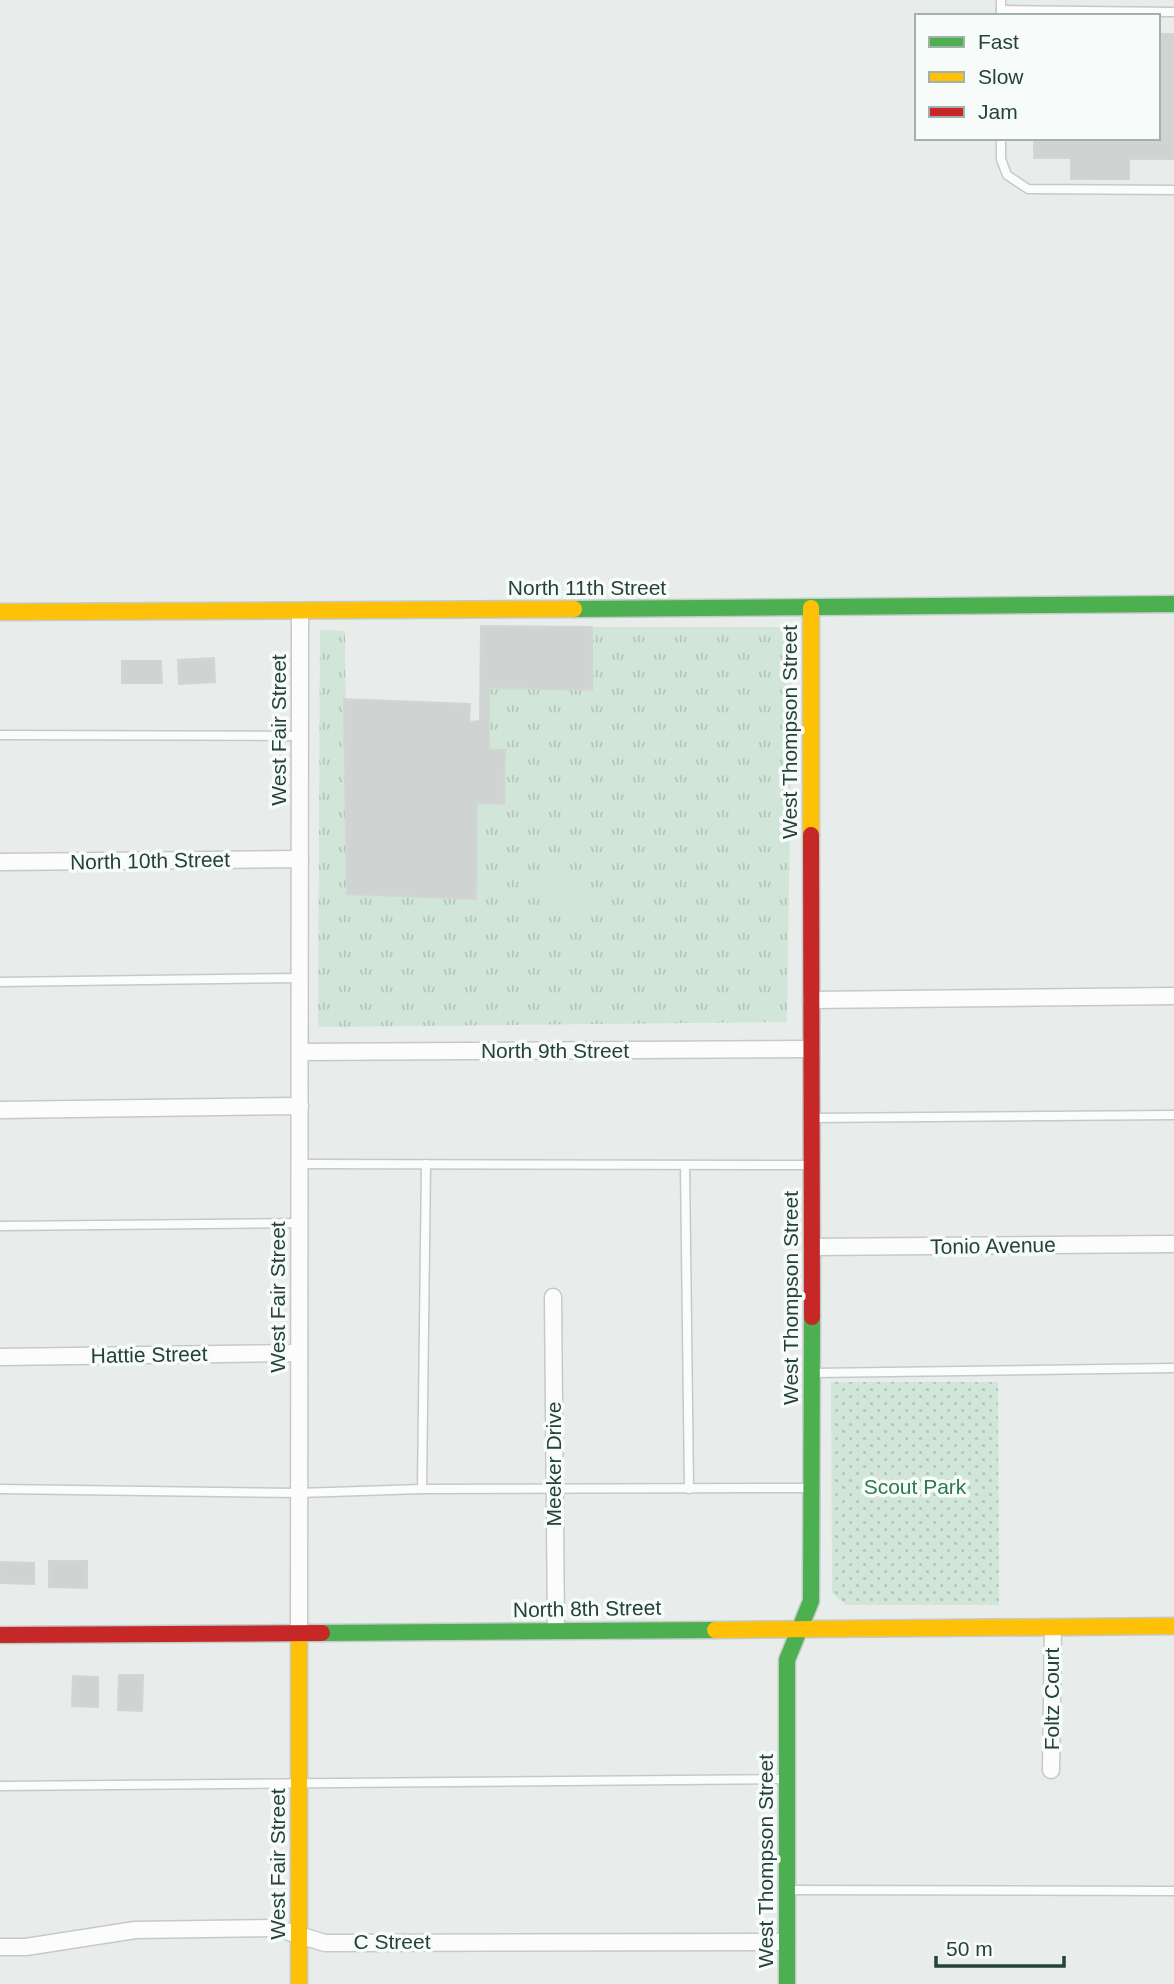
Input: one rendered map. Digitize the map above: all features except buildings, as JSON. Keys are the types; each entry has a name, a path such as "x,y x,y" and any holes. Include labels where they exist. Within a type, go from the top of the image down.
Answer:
{"street":[{"name":"North 11th Street","path":"0,612 1174,604"},
{"name":"West Thompson Street","path":"787,1984 787,1660 811,1601 811,608"},
{"name":"West Fair Street","path":"299,1984 300,611"},
{"name":"North 10th Street","path":"0,862 300,859"},
{"path":"811,1000 1174,996"},
{"name":"North 9th Street","path":"300,1052 811,1049"},
{"path":"0,1110 300,1106"},
{"name":"Tonio Avenue","path":"812,1247 1174,1244"},
{"name":"Meeker Drive","path":"553,1297 556,1630"},
{"name":"Hattie Street","path":"0,1357 298,1353"},
{"name":"North 8th Street","path":"0,1635 1174,1626"},
{"name":"Foltz Court","path":"1051,1770 1052,1627"},
{"name":"C Street","path":"0,1947 26,1947 135,1930 276,1928 325,1942 787,1942"}],"lane":[{"path":"1001,0 1001,13 1174,12"},
{"path":"1048,0 1048,11"},
{"path":"1103,0 1103,11"},
{"path":"1161,0 1161,11"},
{"path":"1001,140 1001,159 1007,175 1028,190 1174,190"},
{"path":"0,736 300,736"},
{"path":"0,982 300,978"},
{"path":"811,1118 1174,1115"},
{"path":"300,1164 812,1165"},
{"path":"422,1489 426,1164"},
{"path":"685,1165 689,1489"},
{"path":"0,1226 299,1223"},
{"path":"811,1373 1174,1368"},
{"path":"0,1489 299,1493 422,1489 811,1488"},
{"path":"0,1786 787,1779"},
{"path":"787,1890 1174,1891"}],"green space":[{"path":"592,627 793,627 787,1022 318,1027 320,630 345,631 347,894 475,899 477,803 504,803 505,750 489,750 489,688 592,690"},
{"path":"542,870 589,870 589,916 542,916"},
{"name":"Scout Park","path":"831,1382 998,1382 999,1605 846,1605 832,1593"}],"traffic: fast":[{"path":"574,609 1174,604"},
{"path":"787,1984 787,1660 811,1601 812,1317"},
{"path":"322,1633 715,1630"}],"traffic: slow":[{"path":"811,608 811,835"},
{"path":"0,612 574,609"},
{"path":"715,1630 1174,1626"},
{"path":"299,1634 299,1984"}],"traffic: jam":[{"path":"811,835 812,1317"},
{"path":"0,1635 322,1633"}]}
